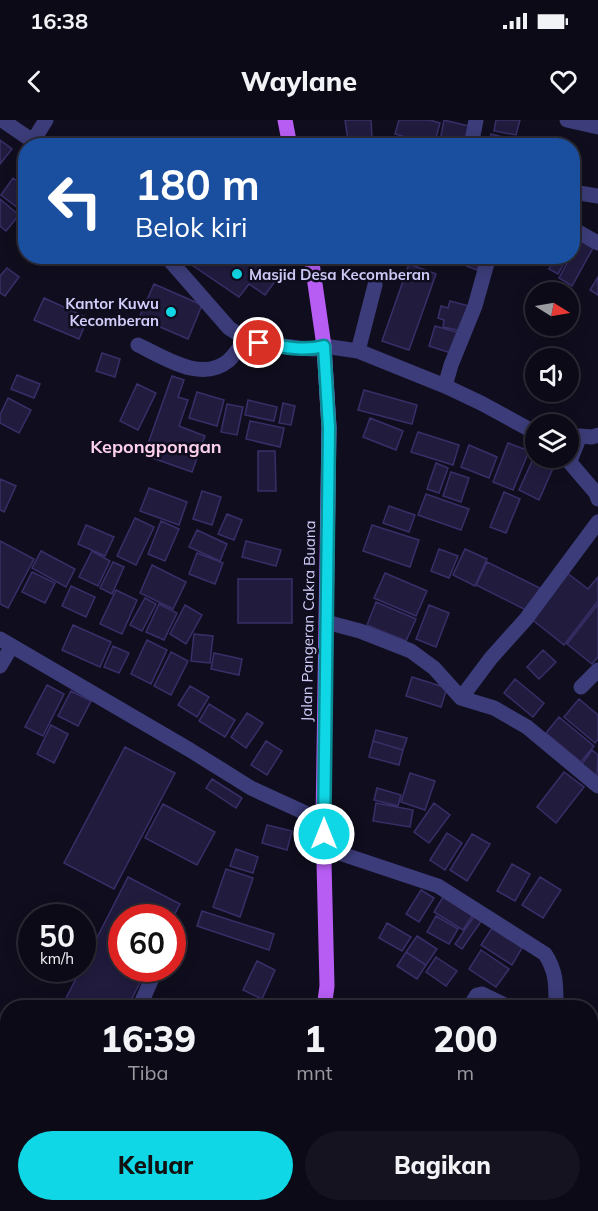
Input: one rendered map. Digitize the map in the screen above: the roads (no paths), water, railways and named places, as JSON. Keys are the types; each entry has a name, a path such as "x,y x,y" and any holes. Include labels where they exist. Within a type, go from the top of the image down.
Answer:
{"main road":[{"path":"285,120 288,138"},
{"name":"Jalan Pangeran Cakra Buana","path":"311,264 312,348 329,428 323,821 327,986 325,1000"},
{"name":"Jalan Pangeran Cakra Buana","path":"327,986 331,1000"}],"street":[{"path":"2,120 29,138"},
{"path":"39,138 45,120"},
{"path":"473,138 476,120"},
{"path":"567,120 598,127"},
{"path":"580,193 598,196"},
{"path":"580,233 598,243"},
{"path":"173,264 229,328 246,339 259,343 358,351 445,386 525,427"},
{"path":"445,386 475,306 487,264"},
{"path":"358,351 375,285"},
{"path":"138,345 179,365 203,370 218,367 226,362 246,339"},
{"path":"579,438 598,435"},
{"path":"575,468 596,493 598,499"},
{"path":"461,698 491,658 526,619 598,522"},
{"path":"326,622 360,631 411,651 434,668 449,688 461,698 494,708 527,728 596,782"},
{"path":"0,666 6,643 190,750 250,788 323,821"},
{"path":"580,687 598,670"},
{"path":"324,848 438,886 545,954 553,966 556,1000"},
{"path":"142,1000 150,982"},
{"path":"474,1000 477,995 482,994 494,1000"}],"place":[{"name":"Masjid Desa Kecomberan","path":"237,274"},
{"name":"Kantor Kuwu Kecomberan","path":"171,312"}],"district":[{"name":"Kepongpongan","path":"156,446"}]}
